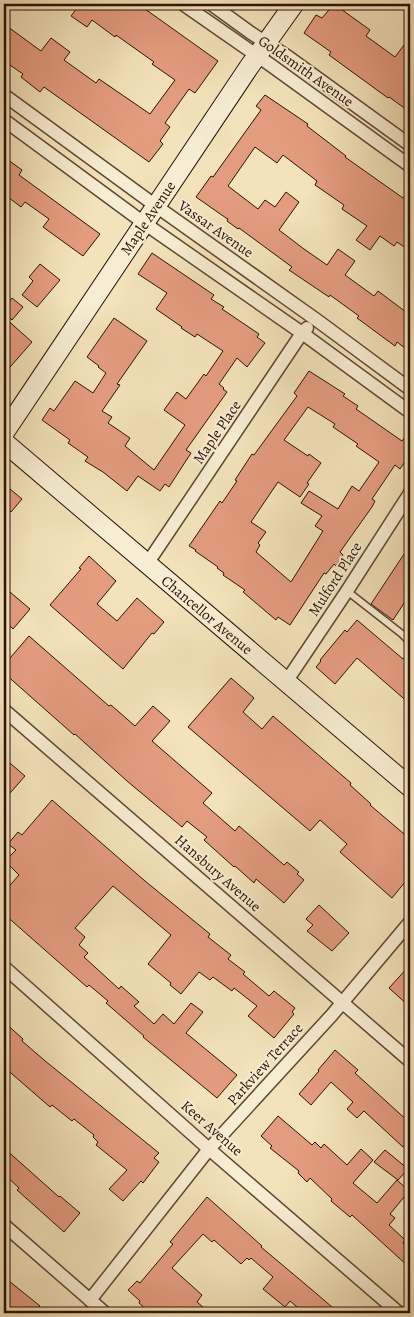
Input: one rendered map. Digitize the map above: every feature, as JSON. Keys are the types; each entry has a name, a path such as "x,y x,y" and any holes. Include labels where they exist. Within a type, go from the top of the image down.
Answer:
{"main road":[{"name":"Maple Avenue","path":"4,433 144,223 294,4"},
{"name":"Chancellor Avenue","path":"4,442 410,787"}],"street":[{"name":"Goldsmith Avenue","path":"183,4 262,49 410,145"},
{"name":"Goldsmith Avenue","path":"211,4 262,49 410,166"},
{"name":"Vassar Avenue","path":"4,95 410,389"},
{"path":"4,120 144,223 302,333 410,412"},
{"name":"Maple Place","path":"147,564 302,333 315,319"},
{"name":"Mulford Place","path":"286,682 410,492"},
{"name":"Hansbury Avenue","path":"4,710 410,1062"},
{"name":"Parkview Terrace","path":"90,1300 210,1149 342,1002 410,922"},
{"name":"Keer Avenue","path":"4,967 399,1313"},
{"path":"4,1225 105,1313"}],"lane":[{"path":"347,591 410,642"}],"building":[{"path":"80,4 138,4 218,61 195,93 189,89 165,123 170,127 160,141 163,144 149,162 44,87 40,92 21,77 23,74 4,61 4,24 41,51 51,38 70,52 64,60 96,83 99,79 150,114 175,80 152,64 154,62 92,20 87,27 71,16"},
{"path":"334,4 370,30 366,36 395,57 410,37 410,112 329,55 331,52 304,33 316,15 322,18"},
{"path":"265,95 308,124 307,126 345,157 403,198 410,188 410,251 397,242 394,246 380,236 370,250 356,240 367,226 342,209 344,205 315,185 317,181 283,155 277,163 255,147 228,186 258,209 265,200 275,207 286,192 299,202 279,230 327,265 338,249 355,261 345,275 374,296 378,291 410,315 410,352 397,342 395,346 330,295 329,297 289,270 292,267 196,197 211,176 213,177 261,110 256,106"},
{"path":"4,157 22,170 19,175 100,234 83,256 43,227 49,219 25,202 21,207 4,194"},
{"path":"152,253 214,295 211,299 224,307 222,309 259,334 257,337 265,343 247,367 237,358 219,384 227,392 186,450 191,453 169,487 165,484 160,491 138,476 127,491 103,472 85,461 88,457 68,443 70,440 42,420 50,408 54,411 75,381 93,393 106,373 87,357 114,318 147,341 117,384 120,385 102,411 112,417 108,423 130,438 125,446 154,470 185,425 164,410 177,392 186,399 204,374 206,376 223,351 197,334 195,337 156,309 167,293 138,274"},
{"path":"40,264 60,280 37,307 22,295 33,281 29,277"},
{"path":"12,298 23,307 12,320 4,313 4,308"},
{"path":"4,317 32,342 4,374"},
{"path":"309,371 345,394 343,396 358,406 356,409 402,441 410,430 410,454 400,469 395,465 372,499 375,501 372,507 340,552 343,555 336,566 334,564 326,574 324,573 290,625 278,617 276,620 243,592 245,590 223,575 224,573 218,567 189,546 220,501 222,503 252,454 254,455 297,396 294,393","holes":["308,407 335,424 333,427 358,444 356,446 379,462 359,491 352,486 338,509 309,491 301,503 322,516 315,526 323,531 291,582 256,552 260,545 258,543 266,532 251,522 278,482 300,497 321,463 284,440"]},
{"path":"4,484 22,499 11,512 4,507"},
{"path":"410,545 410,594 393,620 371,604"},
{"path":"89,556 116,581 97,604 117,621 137,598 164,622 154,634 152,633 123,669 50,605 81,569 79,568"},
{"path":"4,587 30,609 13,629 4,620"},
{"path":"357,620 403,659 410,650 410,704 357,658 335,684 316,667 345,630 347,632"},
{"path":"29,636 109,706 111,705 135,726 153,706 170,721 152,741 212,793 203,803 235,831 239,826 284,865 287,862 299,872 297,874 304,880 284,903 256,879 254,883 234,867 204,840 207,837 187,821 182,827 4,673 4,665"},
{"path":"231,678 254,698 243,712 262,729 273,716 351,783 350,785 370,805 410,839 410,876 392,898 340,852 347,844 320,820 310,831 188,727"},
{"path":"4,758 25,776 4,800"},
{"path":"52,800 145,881 210,934 208,937 231,955 228,959 245,972 243,974 269,996 274,991 295,1008 292,1012 294,1014 274,1038 248,1016 257,1006 234,988 232,991 213,977 210,980 199,972 181,994 148,964 171,935 113,886 75,928 85,937 79,945 88,953 84,957 119,989 121,986 139,1002 134,1006 154,1024 163,1014 174,1024 191,1003 203,1012 186,1033 237,1075 217,1098 143,1037 106,1003 108,1001 89,985 87,987 4,914 4,892 19,875 5,861 16,850 8,844 18,832 22,835"},
{"path":"319,905 349,933 332,951 307,931 313,925 306,919"},
{"path":"410,965 410,1007 389,988"},
{"path":"4,1022 44,1060 159,1153 154,1158 159,1162 143,1183 141,1181 123,1201 109,1189 127,1170 96,1145 98,1142 93,1137 94,1135 52,1105 50,1107 4,1067"},
{"path":"335,1050 358,1070 355,1073 410,1123 410,1139 403,1147 364,1111 357,1118 347,1109 353,1102 331,1082 311,1105 299,1094"},
{"path":"278,1116 312,1145 315,1142 321,1148 324,1144 347,1165 361,1149 373,1160 353,1183 377,1203 397,1180 409,1191 390,1214 395,1218 389,1225 405,1240 403,1243 410,1249 410,1268 352,1215 350,1217 331,1201 332,1199 310,1178 307,1182 298,1173 299,1171 270,1148 272,1146 261,1136"},
{"path":"4,1148 80,1213 64,1232 17,1190 19,1188 4,1174"},
{"path":"385,1150 408,1169 398,1180 374,1162"},
{"path":"207,1197 261,1247 339,1313 304,1313 290,1301 285,1307 263,1289 273,1277 251,1258 249,1260 247,1258 241,1264 214,1240 212,1242 203,1234 172,1268 202,1295 197,1302 210,1313 150,1313 128,1290 137,1281 140,1283 173,1244 170,1242"},
{"path":"4,1277 40,1306 33,1313 4,1313"}]}
